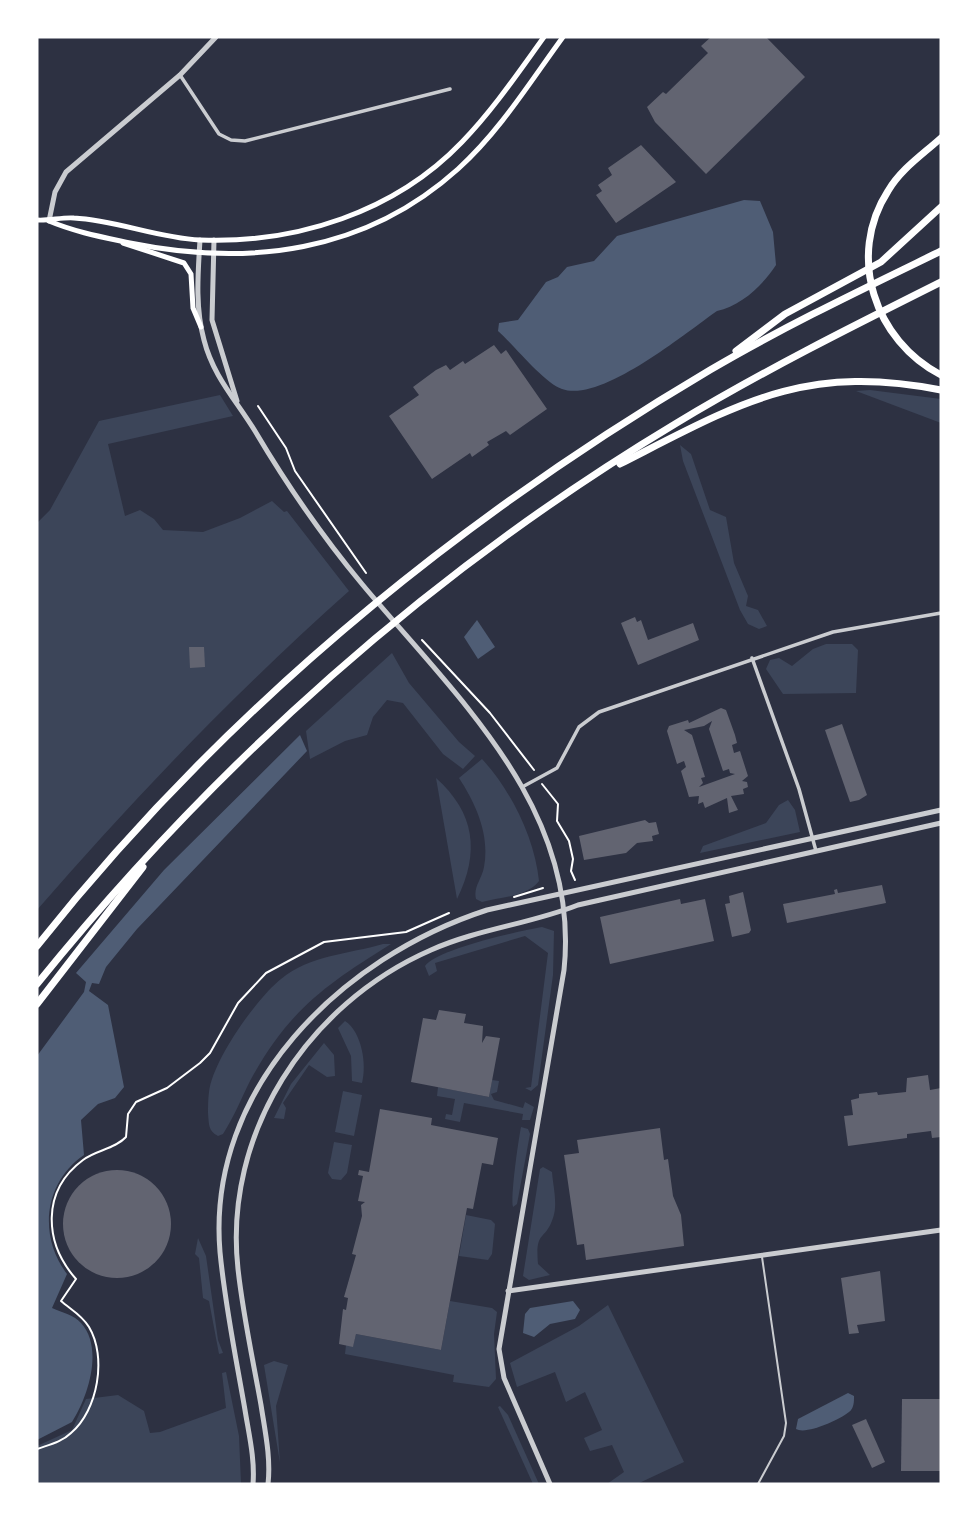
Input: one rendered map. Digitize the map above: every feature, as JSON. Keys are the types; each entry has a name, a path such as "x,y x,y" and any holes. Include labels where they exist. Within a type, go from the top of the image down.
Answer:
{"highway":[{"path":"941,138 895,180 879,208 871,233 868,262 873,293 888,329 903,347 941,375"},
{"path":"713,369 785,314 881,262 941,207"},
{"path":"37,946 169,793 326,643 421,565 593,442 713,369 818,311 941,251"},
{"path":"37,984 176,824 276,725 411,607 585,481 673,424 764,372 941,282"},
{"path":"585,481 716,413 774,392 824,383 860,381 941,390"},
{"path":"37,1004 176,824"}],"main road":[{"path":"37,220 73,218 160,236 214,240 303,231 354,214 394,196 433,168 461,143 493,107 544,37"},
{"path":"49,220 72,230 117,240 213,255 253,255 305,247 347,235 401,210 444,181 473,154 507,115 563,37"},
{"path":"117,240 132,248 172,257 184,263 191,274 193,308 201,327"}],"street":[{"path":"49,220 55,192 66,172 180,75 216,37"},
{"path":"180,75 219,134 230,140 245,141 450,89"},
{"path":"200,240 201,327 223,388 237,401"},
{"path":"214,240 212,320 237,401 289,487 358,580 486,730 524,786 550,843 561,894 566,949 561,997 499,1342 500,1364 550,1484"},
{"path":"524,786 557,768 579,727 592,715 833,632 941,613"},
{"path":"752,658 816,851"},
{"path":"253,1484 252,1451 225,1287 219,1231 226,1172 241,1123 254,1095 280,1054 303,1026 345,985 380,959 424,934 463,918 941,810"},
{"path":"268,1484 268,1452 240,1284 236,1236 242,1176 267,1105 285,1074 325,1025 385,975 443,945 563,910 941,823"},
{"path":"508,1291 941,1230"}],"lane":[{"path":"758,1484 783,1436 786,1423 762,1256"}],"path":[{"path":"258,406 286,447 295,471 366,573"},
{"path":"422,640 490,713 534,770"},
{"path":"542,784 558,804 557,821 569,841 573,859 571,871 575,880"},
{"path":"511,898 543,888"},
{"path":"37,1449 64,1438 79,1426 91,1403 96,1380 97,1357 93,1335 84,1320 61,1301 76,1279 59,1255 51,1231 54,1199 66,1177 83,1160 126,1137 128,1114 139,1098 167,1088 210,1053 238,1003 266,972 324,942 406,932 449,913"}],"shaded area":[{"path":"744,200 760,201 773,232 776,265 771,273 743,300 717,311 619,377 579,391 562,389 538,372 498,331 499,323 518,320 546,282 558,277 567,267 594,261 617,236"},
{"path":"870,390 941,399 941,423 856,391"},
{"path":"220,395 233,416 108,444 125,516 140,510 154,519 163,530 203,532 240,518 272,501 284,512 287,511 349,591 267,667 188,746 37,910 37,523 50,510 99,421"},
{"path":"680,445 691,454 710,510 726,517 734,563 748,596 746,606 758,610 767,626 759,629 748,624 740,610 683,461"},
{"path":"477,620 495,647 478,659 464,637"},
{"path":"826,644 852,644 858,650 856,693 783,694 766,669 770,660 779,658 792,666 813,649"},
{"path":"392,653 409,683 459,742 475,756 463,769 443,754 403,703 387,700 373,717 367,735 345,741 310,759 306,731"},
{"path":"300,735 307,751 137,929 106,967 99,984 92,983 89,991 108,1005 124,1087 115,1098 98,1104 81,1120 84,1155 71,1166 53,1194 49,1227 58,1259 67,1274 52,1308 75,1318 88,1333 92,1346 91,1372 83,1400 72,1422 37,1440 37,1056 84,992 86,982 76,973 164,870"},
{"path":"482,759 503,785 520,816 537,865 539,881 528,890 513,896 482,902 476,899 475,895 484,867 483,832 476,809 459,778"},
{"path":"436,778 459,805 470,834 469,865 457,899"},
{"path":"788,800 795,810 800,832 700,853 703,846 766,823 779,805"},
{"path":"542,927 554,931 553,975 538,1085 531,1091 525,1088 531,1087 548,953 525,936 435,963 437,971 429,976 425,966 445,953 461,947"},
{"path":"391,944 327,987 294,1018 264,1057 223,1134 218,1136 212,1132 208,1113 209,1095 218,1064 248,1015 271,988 304,965"},
{"path":"345,1021 356,1033 362,1049 362,1083 352,1081 351,1056 338,1028"},
{"path":"324,1043 334,1055 335,1076 327,1077 309,1065 283,1103 286,1108 284,1119 274,1118 291,1084"},
{"path":"492,1080 499,1081 497,1092 491,1094 494,1100 523,1108 525,1102 534,1107 530,1120 522,1120 523,1114 464,1103 460,1122 445,1119 446,1114 452,1115 455,1099 437,1096 438,1087 489,1097"},
{"path":"343,1091 362,1095 354,1136 335,1132"},
{"path":"521,1127 528,1129 530,1134 517,1204 513,1207 513,1182"},
{"path":"334,1142 352,1145 347,1173 341,1180 332,1179 328,1173"},
{"path":"543,1167 552,1172 555,1207 550,1225 539,1240 537,1253 538,1264 550,1275 529,1280 523,1276 540,1169"},
{"path":"466,1215 491,1220 495,1224 492,1254 488,1260 459,1256"},
{"path":"198,1238 206,1256 218,1340 223,1353 219,1354 209,1301 203,1298 199,1258 195,1254"},
{"path":"450,1301 492,1308 497,1312 494,1334 496,1379 489,1387 453,1382 454,1375 345,1354 346,1345 353,1346 356,1334 441,1350"},
{"path":"573,1301 580,1310 575,1319 550,1324 534,1337 523,1333 525,1314 530,1308"},
{"path":"608,1305 684,1462 637,1484 607,1484 624,1472 612,1445 590,1451 584,1438 602,1430 585,1392 566,1402 555,1372 517,1387 510,1363 579,1326"},
{"path":"274,1361 288,1365 276,1406 280,1463 264,1365"},
{"path":"226,1372 239,1436 241,1484 37,1484 37,1446 72,1430 86,1399 118,1395 144,1411 150,1433 160,1432 226,1408 222,1373"},
{"path":"848,1393 854,1396 853,1407 849,1412 815,1428 796,1429 798,1419"},
{"path":"498,1407 508,1415 539,1484 533,1484"}],"building":[{"path":"711,37 766,37 805,77 706,174 655,122 647,107 663,92 666,94 708,53 701,46"},
{"path":"641,145 676,182 616,223 596,195 602,191 598,185 612,175 608,168"},
{"path":"494,345 501,354 506,350 547,409 510,435 506,431 487,442 489,445 472,457 470,453 432,479 389,416 419,395 413,387 436,370 446,365 450,370 463,361 465,364"},
{"path":"635,617 637,622 641,620 648,640 693,623 699,640 638,665 621,623"},
{"path":"189,647 204,647 205,667 190,668"},
{"path":"721,708 726,710 737,743 732,745 734,753 740,751 748,776 742,781 747,782 748,787 743,789 744,794 731,796 738,810 729,813 727,798 705,808 703,802 698,804 699,796 689,797 681,771 686,767 684,761 677,764 667,731 669,726 688,720 689,723","holes":["712,721 709,729 723,771 729,769 730,773 735,774 699,787 703,783 701,778 705,777 692,735 684,730 704,726"]},
{"path":"842,724 867,795 850,802 825,730"},
{"path":"645,820 649,823 656,822 659,834 652,836 653,841 637,843 626,853 584,860 579,836"},
{"path":"882,885 886,903 787,923 783,904 835,894 834,890 837,889 838,893"},
{"path":"743,892 751,930 749,933 732,937 725,904 730,903 729,896"},
{"path":"680,899 681,904 705,899 714,941 610,964 600,917"},
{"path":"439,1010 466,1014 464,1023 483,1026 482,1043 486,1036 500,1038 489,1097 411,1082 423,1018 436,1020"},
{"path":"928,1075 930,1090 941,1088 941,1137 932,1138 931,1131 907,1134 907,1138 848,1146 844,1116 853,1115 851,1100 859,1098 859,1094 906,1092 907,1078"},
{"path":"380,1109 432,1118 431,1125 498,1138 493,1165 482,1163 473,1209 467,1208 441,1350 356,1334 353,1347 339,1344 343,1309 346,1310 348,1298 344,1297 356,1255 352,1254 362,1216 361,1205 365,1202 358,1201 363,1176 358,1175 359,1170 369,1172"},
{"path":"660,1128 664,1160 668,1159 673,1196 681,1215 684,1246 586,1260 584,1244 577,1245 564,1155 579,1153 577,1140"},
{"path":"117,1170 138,1174 155,1186 167,1203 171,1224 167,1245 155,1262 138,1274 117,1278 96,1274 79,1262 67,1245 63,1224 67,1203 79,1186 96,1174"},
{"path":"880,1271 885,1321 857,1325 859,1333 849,1334 841,1278"},
{"path":"902,1399 941,1399 941,1471 901,1471"},
{"path":"866,1419 885,1462 872,1468 852,1425"}]}
